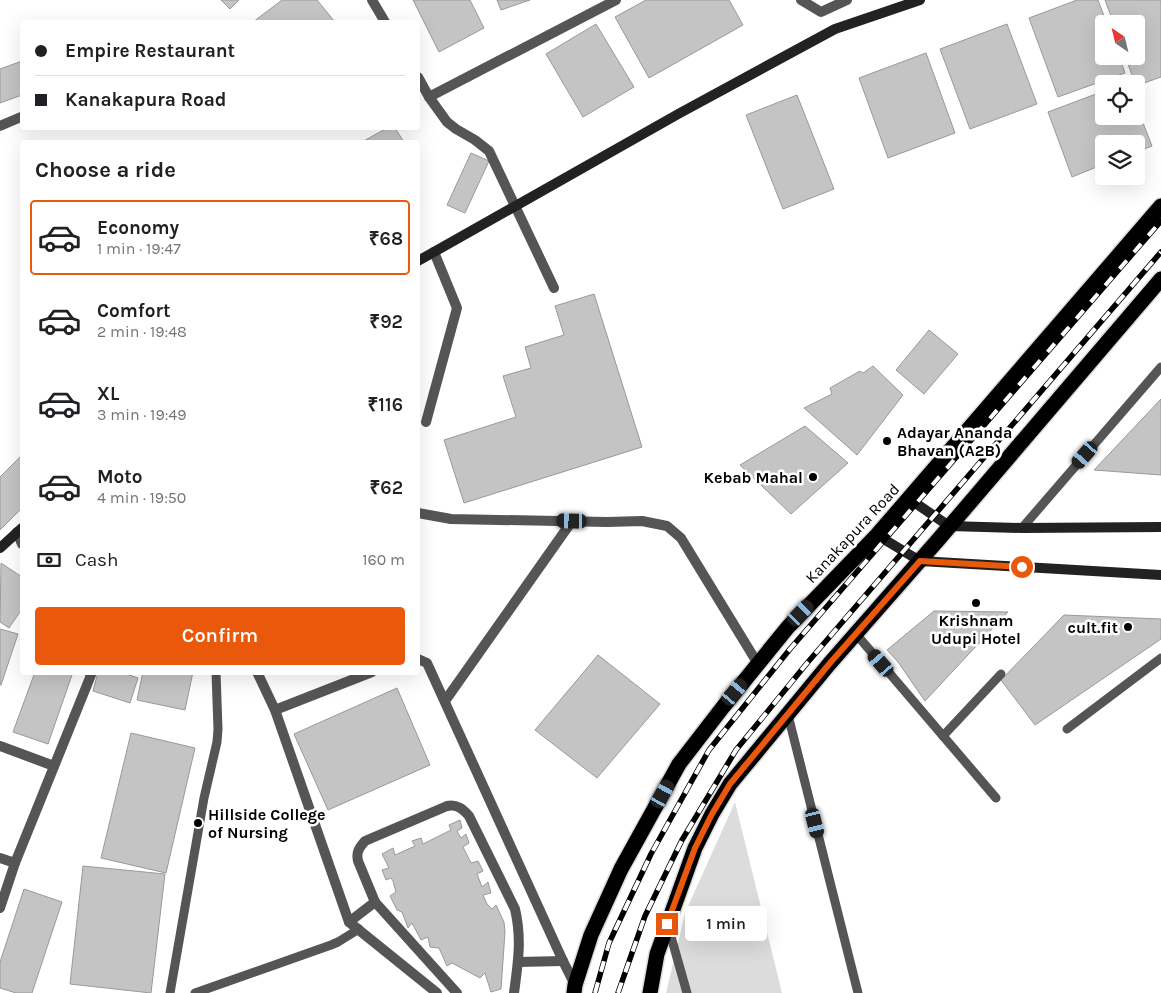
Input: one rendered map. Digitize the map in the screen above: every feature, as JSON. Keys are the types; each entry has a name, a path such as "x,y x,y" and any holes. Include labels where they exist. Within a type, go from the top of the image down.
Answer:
{"highway":[{"name":"Kanakapura Road","path":"575,989 591,935 621,869 679,764 788,627 877,534 1161,206"},
{"path":"650,993 657,954 695,848 730,784 830,663 920,561 1161,279"}],"street":[{"path":"372,0 384,20"},
{"path":"429,97 616,0"},
{"path":"801,0 821,12 846,0"},
{"path":"420,261 672,118 835,29 920,0"},
{"path":"420,81 447,122 489,151 554,288"},
{"path":"0,126 20,117"},
{"path":"426,422 456,308 434,252"},
{"path":"908,498 950,526 1022,528 1161,527"},
{"path":"420,513 451,519 642,522 667,526 681,538 758,664"},
{"path":"445,701 572,521"},
{"path":"0,548 20,530"},
{"path":"877,534 920,561 1161,574"},
{"path":"420,660 427,663 445,701 575,989"},
{"path":"0,908 15,863 90,675"},
{"path":"258,675 275,710 350,922 437,993"},
{"path":"275,710 364,675"},
{"path":"0,746 54,766"},
{"path":"457,993 375,902 357,855 358,849 366,841 453,805 464,810 469,816 515,909 519,935 514,993"},
{"path":"0,858 15,863"},
{"path":"350,922 375,902"},
{"path":"518,962 563,962"}],"lane":[{"path":"1022,528 1161,367"},
{"path":"856,634 996,798"},
{"path":"1067,729 1161,658"},
{"path":"943,736 1001,674"},
{"path":"170,993 204,798 217,742 216,675"},
{"path":"788,715 858,993"},
{"path":"667,924 687,993"},
{"path":"195,993 331,945 359,929"}],"shaded area":[{"path":"735,802 782,993 666,993 685,913"}],"building":[{"path":"221,0 239,0 230,9"},
{"path":"282,0 317,0 333,20 256,20"},
{"path":"413,0 470,0 484,28 439,52"},
{"path":"497,0 530,0 501,10"},
{"path":"646,0 729,0 743,25 649,78 615,17"},
{"path":"1077,0 1098,0 1104,15 1095,15 1095,65 1122,65 1125,73 1119,75 1095,75 1095,84 1058,97 1029,18"},
{"path":"1105,0 1161,0 1161,77 1145,83 1145,75 1132,75 1128,65 1145,65 1145,15 1111,15"},
{"path":"596,24 634,87 583,117 546,54"},
{"path":"1007,24 1037,104 970,129 940,49"},
{"path":"926,53 955,133 888,158 859,78"},
{"path":"20,62 20,96 0,103 0,69"},
{"path":"1095,94 1095,125 1144,125 1152,146 1145,149 1145,135 1095,135 1095,168 1072,177 1048,112"},
{"path":"797,95 834,189 783,209 746,115"},
{"path":"383,130 396,130 403,140 366,140"},
{"path":"471,153 489,161 465,213 447,205"},
{"path":"594,294 642,447 464,503 444,440 516,417 503,376 531,368 525,347 564,335 555,306"},
{"path":"929,330 958,354 924,394 896,370"},
{"path":"873,366 903,395 857,455 804,408 832,394 830,388 860,371 863,373"},
{"path":"1161,399 1161,475 1094,470"},
{"path":"805,426 848,463 791,514 740,465"},
{"path":"20,457 20,510 0,530 0,477"},
{"path":"1,563 20,576 20,612 9,628 0,622"},
{"path":"934,611 1008,612 925,701 898,662 887,650"},
{"path":"1064,615 1161,619 1161,639 1035,725 1001,680"},
{"path":"0,629 18,634 1,685 0,685"},
{"path":"598,655 660,704 597,778 535,730"},
{"path":"34,675 72,675 48,744 13,732"},
{"path":"97,675 129,675 138,678 130,703 93,691"},
{"path":"142,675 192,675 185,710 137,700"},
{"path":"397,688 430,765 328,810 294,734"},
{"path":"131,733 195,748 166,873 101,858"},
{"path":"460,820 462,828 457,831 461,838 466,834 469,843 463,847 471,863 478,861 483,871 477,874 482,887 488,882 491,893 483,895 487,904 492,909 496,905 504,922 501,989 491,992 485,973 480,978 452,963 447,966 439,948 430,947 428,937 421,940 412,923 408,928 402,912 397,910 390,896 396,892 393,881 391,878 386,880 382,870 389,868 382,854 393,848 395,855 415,846 412,841 421,838 423,844 451,830 449,825"},
{"path":"83,866 165,874 151,993 70,984"},
{"path":"24,889 62,902 32,993 16,993 0,988 0,962"}],"railway":[{"path":"595,993 609,943 651,854 709,750 790,649 1161,221"},
{"path":"618,993 645,916 682,840 736,750 808,662 1161,252"}],"place":[{"name":"Adayar Ananda Bhavan (A2B)","path":"887,441"},
{"name":"Kebab Mahal","path":"813,477"},
{"name":"Krishnam Udupi Hotel","path":"976,603"},
{"name":"cult.fit","path":"1128,627"},
{"name":"Hillside College of Nursing","path":"198,823"}],"route":[{"path":"667,924 695,848 730,784 830,663 920,561 1022,567"}]}
